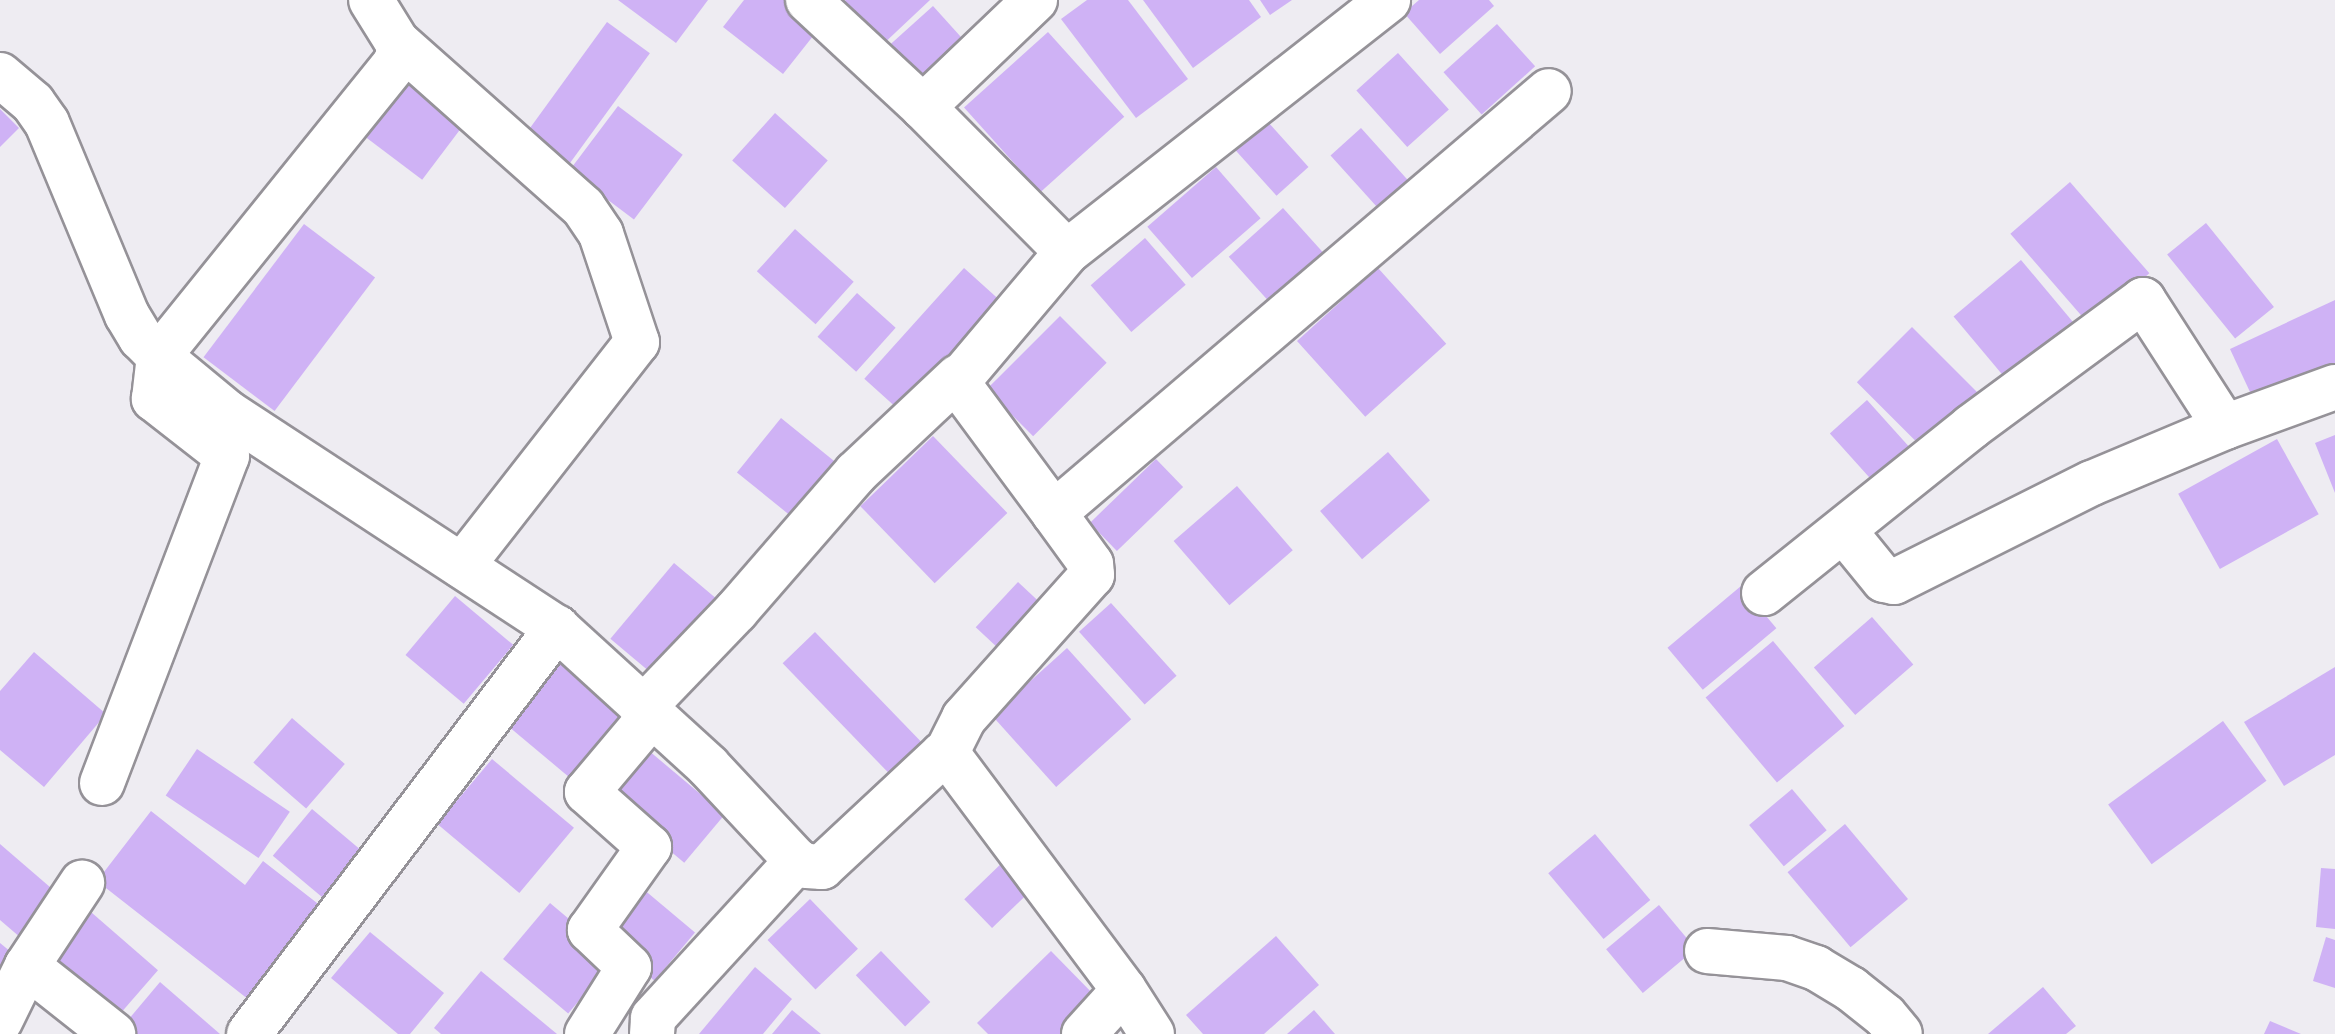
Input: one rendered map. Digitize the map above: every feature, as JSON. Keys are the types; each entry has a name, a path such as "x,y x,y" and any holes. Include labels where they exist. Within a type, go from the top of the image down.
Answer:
{"street":[{"path":"371,0 397,42 583,207 601,234 637,342 462,566"},
{"path":"923,107 1035,0"},
{"path":"587,1034 629,967 590,930 649,847 587,792 646,712 856,473 958,377 1067,252 1388,0"},
{"path":"817,3 1067,252"},
{"path":"102,783 227,456 154,399 159,356 395,63 399,53 397,42"},
{"path":"0,75 33,103 47,123 127,315 141,338 159,356 228,413 557,628 708,766 797,861 814,868 822,867 946,754 964,718 1092,575 1091,564 961,391 958,377"},
{"path":"1054,513 1549,91"},
{"path":"1764,593 1971,427 2143,300 2225,427"},
{"path":"1844,531 1884,580 1894,582 2092,483 2225,427 2335,387"},
{"path":"249,1034 557,628"},
{"path":"946,754 1124,990 1152,1034"},
{"path":"652,1034 653,1018 797,861"},
{"path":"0,1021 27,966 82,883"},
{"path":"1707,951 1787,958 1816,968 1851,989 1885,1016 1900,1034"},
{"path":"27,966 113,1034"},
{"path":"1084,1034 1124,990"}],"building":[{"path":"618,0 708,0 676,43"},
{"path":"744,0 788,0 821,26 783,74 723,27"},
{"path":"846,0 930,0 879,48 840,5"},
{"path":"1087,0 1128,0 1188,79 1136,118 1061,19"},
{"path":"1143,0 1249,0 1261,17 1193,68"},
{"path":"1260,0 1292,0 1270,15"},
{"path":"1419,0 1489,0 1494,6 1440,54 1404,13"},
{"path":"933,6 974,52 927,95 885,49"},
{"path":"607,22 650,53 568,166 525,134"},
{"path":"1497,24 1535,66 1482,115 1443,72"},
{"path":"1048,32 1124,117 1040,192 964,108"},
{"path":"1398,53 1449,109 1407,147 1356,90"},
{"path":"410,78 467,121 422,180 365,137"},
{"path":"618,106 683,155 634,219 569,171"},
{"path":"0,109 19,128 0,147"},
{"path":"775,113 828,161 785,208 732,161"},
{"path":"1267,121 1308,167 1277,196 1235,150"},
{"path":"1361,128 1419,192 1388,219 1331,155"},
{"path":"1216,167 1261,218 1192,278 1147,227"},
{"path":"2070,182 2149,273 2090,325 2010,234"},
{"path":"1283,208 1331,261 1276,310 1229,257"},
{"path":"2206,223 2274,307 2235,338 2167,254"},
{"path":"304,224 375,278 275,411 203,357"},
{"path":"795,229 854,282 816,324 757,271"},
{"path":"1145,238 1186,285 1131,332 1091,285"},
{"path":"2021,260 2078,328 2011,385 1954,317"},
{"path":"964,268 1010,309 910,420 864,379"},
{"path":"1378,268 1446,344 1365,417 1297,341"},
{"path":"857,293 896,328 856,372 818,337"},
{"path":"2335,300 2335,371 2257,407 2230,349"},
{"path":"1060,316 1107,363 1033,436 986,390"},
{"path":"1912,327 1986,401 1930,456 1857,382"},
{"path":"1867,400 1920,459 1883,492 1830,433"},
{"path":"781,418 847,471 803,526 737,472"},
{"path":"2335,435 2335,493 2315,443"},
{"path":"933,436 1007,513 935,583 860,506"},
{"path":"2277,439 2319,514 2220,569 2178,494"},
{"path":"1388,452 1430,500 1362,559 1320,511"},
{"path":"1156,459 1183,487 1117,551 1090,523"},
{"path":"1237,486 1293,550 1229,605 1174,541"},
{"path":"674,563 726,607 662,683 610,639"},
{"path":"1018,582 1045,607 1003,653 976,627"},
{"path":"1741,586 1776,628 1703,690 1667,648"},
{"path":"455,596 513,645 464,704 406,655"},
{"path":"1111,603 1177,676 1145,705 1079,632"},
{"path":"1872,617 1913,665 1855,715 1814,668"},
{"path":"815,632 926,747 894,778 783,663"},
{"path":"1773,641 1844,726 1777,783 1706,698"},
{"path":"1067,648 1131,719 1056,787 992,716"},
{"path":"34,652 106,714 44,787 0,750 0,691"},
{"path":"561,662 622,713 569,777 508,726"},
{"path":"2335,667 2335,755 2284,786 2244,722"},
{"path":"292,718 345,764 306,808 253,763"},
{"path":"2223,721 2266,781 2152,864 2108,804"},
{"path":"642,745 725,814 684,863 602,793"},
{"path":"197,749 290,812 259,858 166,795"},
{"path":"492,759 574,828 519,893 437,824"},
{"path":"1792,789 1827,830 1784,866 1749,825"},
{"path":"312,809 371,858 332,905 273,856"},
{"path":"151,811 245,885 263,861 326,910 253,1003 97,881"},
{"path":"1845,824 1908,899 1851,947 1788,872"},
{"path":"1595,834 1650,900 1604,939 1548,873"},
{"path":"0,844 65,900 28,944 0,920"},
{"path":"1006,859 1034,888 992,928 964,899"},
{"path":"2321,868 2335,869 2335,929 2316,927"},
{"path":"636,883 695,932 654,981 596,931"},
{"path":"810,899 858,949 815,990 768,940"},
{"path":"550,903 615,958 568,1014 503,959"},
{"path":"1659,905 1696,949 1643,993 1606,949"},
{"path":"84,906 158,970 118,1016 44,952"},
{"path":"370,932 444,993 410,1034 398,1034 331,978"},
{"path":"1276,936 1319,985 1264,1034 1203,1034 1186,1015"},
{"path":"2326,937 2335,940 2335,988 2313,981"},
{"path":"0,943 22,961 0,986"},
{"path":"881,951 930,1002 905,1026 856,975"},
{"path":"1051,951 1101,1002 1068,1034 988,1034 977,1023"},
{"path":"755,967 792,999 763,1034 699,1034"},
{"path":"481,971 557,1034 441,1034 434,1028"},
{"path":"160,982 220,1034 133,1034 123,1026"},
{"path":"2043,987 2076,1026 2066,1034 1988,1034"},
{"path":"792,1010 821,1034 772,1034"},
{"path":"1314,1010 1335,1034 1287,1034"},
{"path":"2270,1021 2301,1034 2264,1034"}]}
